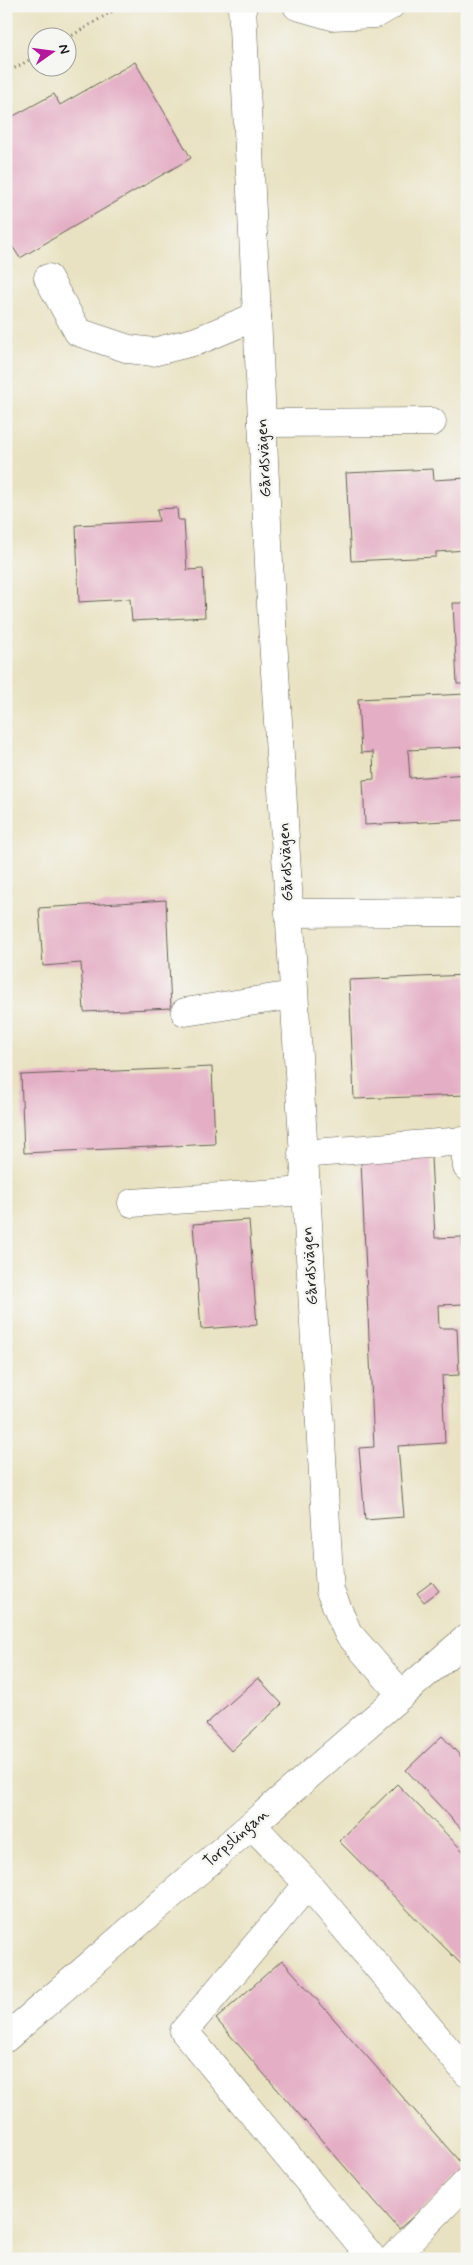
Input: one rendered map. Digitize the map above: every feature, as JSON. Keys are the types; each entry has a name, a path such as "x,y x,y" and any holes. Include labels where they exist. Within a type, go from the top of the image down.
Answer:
{"street":[{"name":"Gårdsvägen","path":"242,6 288,914 330,1591 348,1633 401,1694"},
{"path":"297,6 332,16 376,14 390,6"},
{"path":"48,278 78,332 130,350 153,352 197,341 257,316"},
{"path":"262,423 432,422"},
{"path":"288,914 467,912"},
{"path":"185,1012 293,995"},
{"path":"302,1154 464,1141 467,1166"},
{"path":"132,1203 305,1191"},
{"name":"Torpslingan","path":"6,2038 467,1638"},
{"path":"252,1825 308,1884 467,2073"},
{"path":"308,1884 184,2031 373,2259"},
{"path":"392,2259 467,2182"}],"path":[{"path":"78,32 121,6"},
{"path":"6,74 28,61"}],"building":[{"path":"135,62 191,158 20,258 6,237 6,207 8,206 6,202 6,136 9,135 6,130 6,120 54,94 60,105"},
{"path":"433,469 434,480 467,478 467,550 436,552 436,557 351,561 346,473"},
{"path":"177,508 178,520 184,520 187,570 203,569 205,617 132,621 130,599 79,602 76,525 159,521 157,509"},
{"path":"453,603 467,603 467,684 457,684"},
{"path":"467,694 467,747 408,750 410,778 467,774 467,820 365,825 363,780 374,779 373,752 361,753 358,699"},
{"path":"166,900 171,1008 84,1012 81,963 43,966 39,908"},
{"path":"467,975 467,1095 354,1099 349,980"},
{"path":"212,1067 215,1144 24,1153 21,1075"},
{"path":"431,1157 435,1238 462,1237 465,1304 438,1305 439,1328 457,1328 459,1375 442,1376 445,1443 398,1446 404,1517 365,1520 359,1448 374,1447 361,1161"},
{"path":"249,1220 257,1325 201,1329 193,1224"},
{"path":"432,1582 439,1591 424,1602 417,1593"},
{"path":"258,1678 282,1704 231,1751 206,1724"},
{"path":"442,1736 467,1763 467,1835 406,1770"},
{"path":"397,1784 467,1855 467,1970 339,1841"},
{"path":"282,1960 467,2170 399,2229 216,2019"}]}
